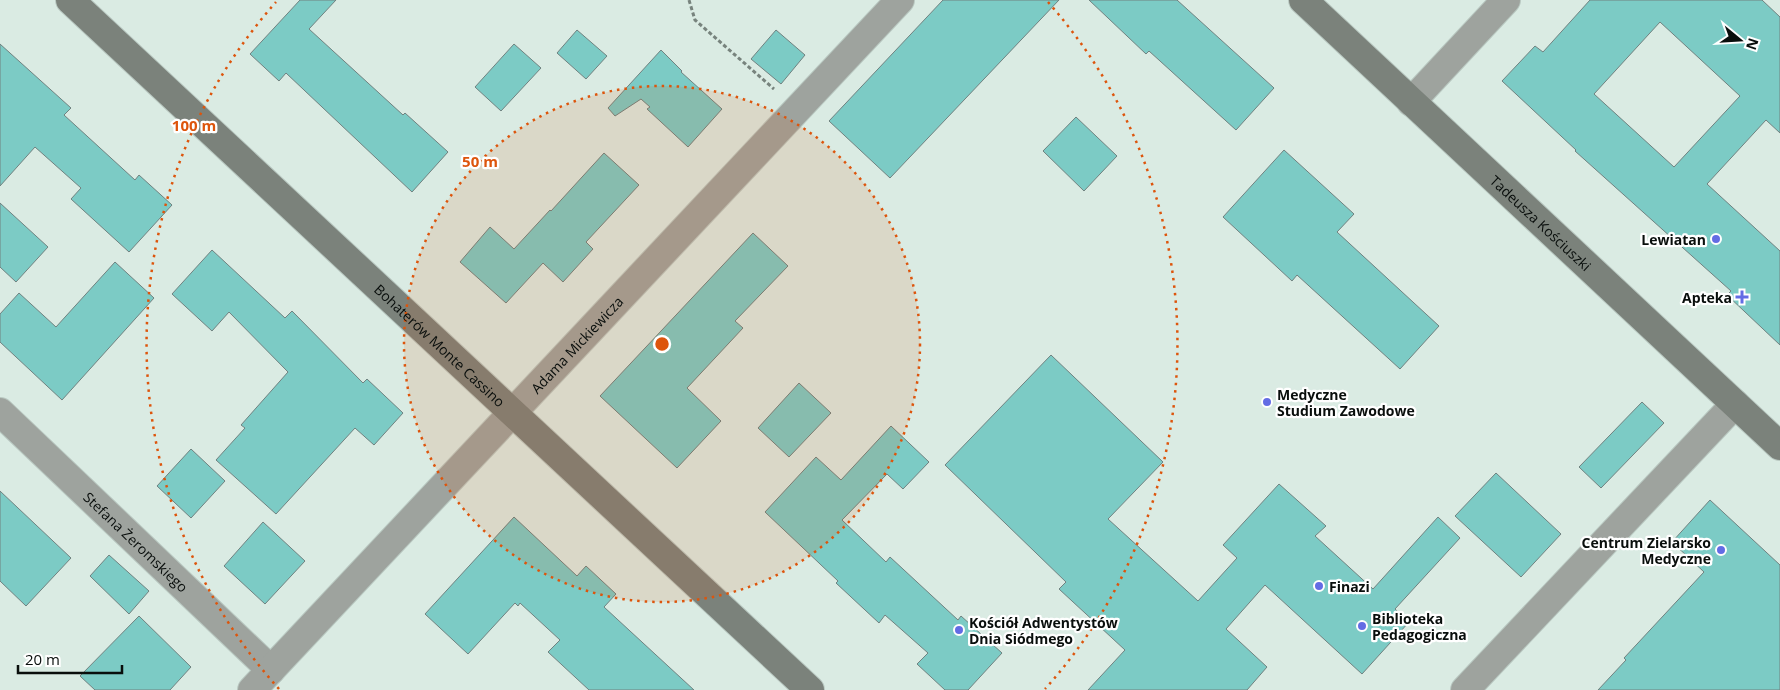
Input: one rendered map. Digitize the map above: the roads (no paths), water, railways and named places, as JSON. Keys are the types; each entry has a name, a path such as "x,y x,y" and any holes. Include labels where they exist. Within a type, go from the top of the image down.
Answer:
{"street":[{"name":"Bohaterów Monte Cassino","path":"70,0 810,690"},
{"name":"Adama Mickiewicza","path":"257,685 900,0"},
{"name":"Tadeusza Kościuszki","path":"1303,0 1780,446"},
{"path":"1411,102 1506,0"},
{"path":"1465,690 1735,404"},
{"name":"Stefana Żeromskiego","path":"0,412 257,685"}],"place":[{"name":"Lewiatan","path":"1716,239"},
{"name":"Apteka","path":"1742,297"},
{"name":"Medyczne Studium Zawodowe","path":"1267,402"},
{"name":"Centrum Zielarsko Medyczne","path":"1721,550"},
{"name":"Finazi","path":"1319,586"},
{"name":"Biblioteka Pedagogiczna","path":"1362,626"},
{"name":"Kościół Adwentystów Dnia Siódmego","path":"959,630"}]}
